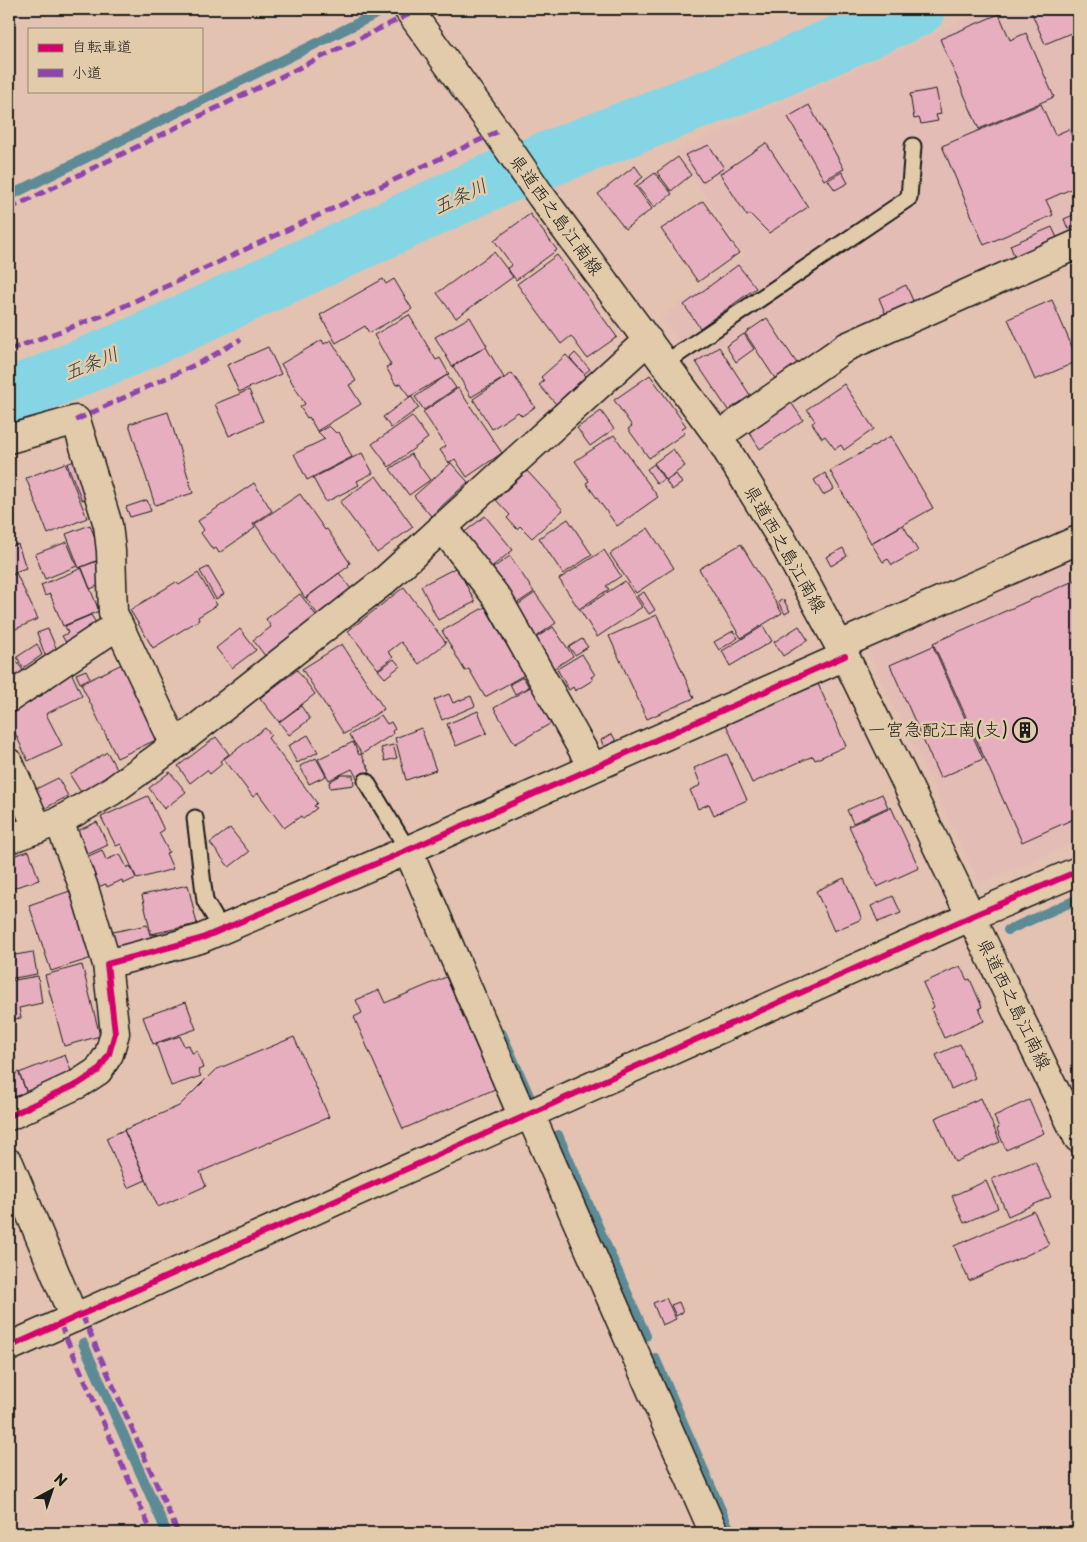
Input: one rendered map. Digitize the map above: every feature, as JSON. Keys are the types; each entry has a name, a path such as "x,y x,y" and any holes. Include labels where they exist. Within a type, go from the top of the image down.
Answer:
{"street":[{"name":"県道西之島江南線","path":"408,9 541,196 718,436 781,538 843,651 1078,1138"},
{"path":"718,436 846,346 1078,244"},
{"path":"9,840 49,825 112,791 175,745 384,581 648,340"},
{"path":"9,439 76,420 108,525 111,551 113,613 175,745"},
{"path":"442,527 498,599 593,768"},
{"path":"107,964 200,939 408,850 593,768 1078,540"},
{"path":"9,698 118,625"},
{"path":"9,763 49,825 84,888 107,964 115,1034 109,1054 98,1071 78,1084 9,1116"},
{"path":"408,850 714,1533"},
{"path":"9,1347 972,916 1078,871"},
{"path":"9,1163 74,1318"}],"lane":[{"path":"665,363 909,198 913,146"},
{"path":"366,781 408,850"},
{"path":"195,818 204,901 222,930"}],"shaded area":[{"path":"988,9 1078,9 1078,232 800,364 769,314 694,363 661,318 744,256 676,151"},
{"path":"1078,550 1078,841 980,884 868,653 871,643"}],"building":[{"path":"1030,9 1078,9 1078,30 1045,44"},
{"path":"999,14 1010,40 1026,33 1054,97 979,129 940,39"},
{"path":"936,89 941,114 936,115 938,121 921,124 919,118 914,119 910,94"},
{"path":"1041,104 1055,135 1069,129 1078,150 1078,186 1046,200 1053,215 984,245 942,146"},
{"path":"809,105 844,169 824,180 788,117"},
{"path":"766,143 808,207 769,233 750,214 747,216 720,174"},
{"path":"709,145 724,168 702,182 685,155"},
{"path":"678,157 691,175 671,191 657,172"},
{"path":"635,166 643,177 634,184 652,209 625,229 598,194"},
{"path":"842,172 848,183 835,190 828,180"},
{"path":"655,173 672,194 654,207 637,186"},
{"path":"703,201 739,253 698,282 661,229"},
{"path":"1078,213 1078,225 1068,229 1064,219"},
{"path":"530,214 557,250 516,280 507,268 512,265 494,240"},
{"path":"1052,227 1058,240 1015,258 1010,245"},
{"path":"494,252 513,277 456,318 437,293"},
{"path":"557,255 617,337 587,358 571,336 561,344 517,284"},
{"path":"738,265 756,288 700,328 684,305"},
{"path":"383,279 386,284 394,279 412,309 369,333 365,326 336,343 320,315"},
{"path":"906,285 914,303 886,315 879,298"},
{"path":"1052,300 1078,361 1035,380 1008,319"},
{"path":"409,315 436,360 440,358 449,374 409,397 401,383 396,385 386,367 391,365 374,335"},
{"path":"470,317 487,346 452,366 435,337"},
{"path":"767,318 798,365 776,380 745,333"},
{"path":"744,334 754,349 736,362 726,346"},
{"path":"322,340 324,344 331,340 356,381 349,385 361,404 317,431 309,417 307,418 300,407 305,404 281,364"},
{"path":"268,347 281,374 239,392 227,365"},
{"path":"486,347 504,378 471,397 453,366"},
{"path":"719,347 752,398 730,413 696,362"},
{"path":"575,353 590,369 584,374 570,358"},
{"path":"566,355 586,376 556,404 539,385 544,381 541,377"},
{"path":"512,373 535,407 522,416 518,412 492,429 473,399"},
{"path":"447,375 456,388 424,410 415,397"},
{"path":"650,375 686,426 681,429 685,433 649,458 628,429 632,426 614,400"},
{"path":"844,384 874,429 844,450 841,445 835,449 825,436 822,438 812,423 815,421 807,409"},
{"path":"458,388 502,453 467,477 455,459 449,463 440,450 446,446 423,412"},
{"path":"249,390 263,421 229,436 215,404"},
{"path":"411,396 419,408 391,428 383,417"},
{"path":"788,398 803,420 760,449 746,427"},
{"path":"601,411 614,429 590,446 577,428"},
{"path":"168,412 193,493 155,505 129,424"},
{"path":"412,416 428,438 389,467 372,444"},
{"path":"329,426 336,433 339,432 352,457 307,480 294,454 325,439 318,432"},
{"path":"614,435 658,497 617,526 586,483 589,481 575,461"},
{"path":"891,436 933,508 871,543 830,471"},
{"path":"673,449 685,466 666,480 654,463"},
{"path":"362,453 373,473 357,481 359,485 326,502 313,478"},
{"path":"411,454 430,480 409,495 390,469"},
{"path":"74,461 88,498 82,500 67,464"},
{"path":"65,463 87,518 48,534 26,478"},
{"path":"451,463 468,482 431,516 414,496"},
{"path":"654,464 664,479 657,484 647,469"},
{"path":"527,471 563,510 532,538 520,526 517,529 507,518 510,515 496,500"},
{"path":"825,473 834,489 823,495 814,480"},
{"path":"676,474 682,483 672,490 666,481"},
{"path":"376,476 413,527 377,553 340,502"},
{"path":"254,483 272,511 253,524 255,528 219,553 216,548 213,550 201,533 204,530 198,521"},
{"path":"300,494 350,563 349,566 305,598 255,524"},
{"path":"147,500 151,511 130,517 126,507"},
{"path":"485,516 513,550 485,572 457,538"},
{"path":"568,519 592,555 563,574 539,538"},
{"path":"90,525 103,558 79,568 66,534"},
{"path":"903,525 918,551 892,565 888,559 883,562 871,543"},
{"path":"648,528 674,568 636,593 610,554"},
{"path":"67,542 77,566 45,579 35,554"},
{"path":"18,544 26,568 9,574 9,547"},
{"path":"741,544 782,613 741,638 699,569"},
{"path":"843,548 847,556 831,566 826,557"},
{"path":"604,550 621,576 606,586 609,589 579,609 559,579"},
{"path":"510,556 534,592 513,606 490,570"},
{"path":"103,559 105,583 90,589 81,567"},
{"path":"208,567 224,594 216,599 200,571"},
{"path":"457,567 475,602 438,620 421,586"},
{"path":"82,568 99,611 63,626 50,594 45,596 41,585"},
{"path":"16,573 38,619 9,632 9,577"},
{"path":"198,573 217,605 198,617 199,620 153,648 130,610 176,582 179,585"},
{"path":"339,573 351,589 335,601 338,604 320,618 306,598"},
{"name":"一宮急配江南(支)","path":"1078,579 1078,817 1022,842 933,643"},
{"path":"625,581 642,607 597,637 580,610"},
{"path":"404,587 446,643 419,664 401,642 388,652 393,657 378,669 348,631"},
{"path":"644,592 655,610 649,614 637,596"},
{"path":"535,593 556,623 536,637 516,606"},
{"path":"300,594 318,618 266,657 253,640 271,627 266,619"},
{"path":"783,599 790,611 785,614 778,602"},
{"path":"485,607 524,675 485,697 469,669 465,671 442,631"},
{"path":"91,615 102,632 71,651 62,636 68,633 65,626"},
{"path":"657,615 694,698 647,719 609,636"},
{"path":"763,626 772,641 730,666 722,651"},
{"path":"799,626 808,640 783,656 774,642"},
{"path":"553,627 573,656 553,669 534,639"},
{"path":"48,629 57,650 45,655 37,633"},
{"path":"240,629 256,650 232,668 216,648"},
{"path":"733,631 738,638 719,650 714,642"},
{"path":"582,639 588,647 575,655 569,647"},
{"path":"37,644 42,655 23,668 17,657"},
{"path":"342,644 384,709 344,734 302,669"},
{"path":"933,646 983,759 940,778 890,665"},
{"path":"582,654 595,675 591,677 593,680 575,691 573,687 569,690 557,669"},
{"path":"15,659 29,679 9,694 9,663"},
{"path":"394,659 400,666 385,678 378,670"},
{"path":"122,664 158,739 117,758 81,684"},
{"path":"86,670 90,678 80,683 76,674"},
{"path":"297,670 315,694 279,722 260,698"},
{"path":"71,672 82,696 46,714 62,745 28,761 9,720 9,711 43,695 39,687"},
{"path":"523,677 529,687 515,694 510,684"},
{"path":"818,684 846,746 815,760 813,756 752,783 725,722 785,695 786,698"},
{"path":"534,685 555,721 515,744 494,708"},
{"path":"449,694 453,703 471,696 475,706 442,720 434,700"},
{"path":"301,706 310,719 289,735 279,722"},
{"path":"478,711 487,733 456,746 447,724"},
{"path":"381,715 387,724 391,722 395,729 392,731 393,734 362,754 349,735"},
{"path":"265,728 271,735 268,738 317,803 314,806 317,808 303,819 301,816 284,828 258,793 253,797 224,759"},
{"path":"421,728 436,770 406,780 395,738"},
{"path":"612,734 616,741 604,747 601,740"},
{"path":"308,735 318,752 297,763 288,746"},
{"path":"216,737 229,754 220,761 222,764 210,774 207,770 190,783 178,766"},
{"path":"353,742 370,771 357,778 352,769 329,780 318,759"},
{"path":"393,745 397,758 385,761 381,748"},
{"path":"107,752 118,771 82,794 70,775"},
{"path":"727,754 747,800 714,815 709,804 698,809 690,790 701,785 694,768"},
{"path":"316,758 326,776 309,784 300,766"},
{"path":"170,772 186,792 164,809 149,788"},
{"path":"341,775 353,775 354,785 330,788 329,782"},
{"path":"58,778 68,796 40,811 30,792"},
{"path":"882,794 888,807 853,823 847,810"},
{"path":"148,796 164,830 159,833 169,852 166,853 173,869 137,879 121,844 116,846 101,817"},
{"path":"891,807 919,868 877,887 849,826"},
{"path":"97,822 108,845 86,855 75,832"},
{"path":"230,828 249,852 229,867 210,843"},
{"path":"102,850 106,860 120,854 127,868 130,866 136,878 123,884 122,880 107,887 106,884 95,888 82,859"},
{"path":"29,851 39,880 9,889 9,857"},
{"path":"844,878 862,919 834,931 816,891"},
{"path":"188,885 197,924 151,934 142,895"},
{"path":"73,890 95,957 51,971 29,905"},
{"path":"893,896 901,913 878,922 871,906"},
{"path":"147,925 150,935 158,934 160,943 112,953 108,933"},
{"path":"33,952 37,974 9,979 9,956"},
{"path":"82,965 100,1036 64,1046 45,975"},
{"path":"960,966 967,980 970,979 982,1007 979,1008 984,1021 944,1038 931,1009 934,1007 923,983"},
{"path":"38,976 42,1003 19,1008 21,1018 9,1020 9,981"},
{"path":"446,977 495,1089 403,1129 354,1017 362,1013 356,1000 379,990 385,1003"},
{"path":"186,1002 196,1029 153,1044 143,1017"},
{"path":"180,1036 184,1046 189,1045 192,1053 197,1051 203,1068 198,1070 201,1076 171,1086 156,1044"},
{"path":"294,1037 329,1117 200,1172 206,1186 158,1207 124,1130 179,1106 215,1070"},
{"path":"960,1044 975,1078 951,1089 936,1055"},
{"path":"65,1055 74,1079 28,1096 19,1073"},
{"path":"19,1072 28,1096 13,1102 9,1092 9,1076"},
{"path":"981,1098 1000,1142 955,1162 935,1118"},
{"path":"1029,1100 1044,1133 1006,1150 994,1116"},
{"path":"124,1130 146,1180 128,1188 106,1138"},
{"path":"1035,1161 1051,1197 1008,1216 992,1179"},
{"path":"986,1181 998,1208 964,1223 952,1196"},
{"path":"1034,1211 1049,1245 969,1281 954,1246"},
{"path":"666,1298 676,1319 662,1325 653,1303"},
{"path":"679,1302 683,1312 676,1316 671,1305"}],"waterway":[{"name":"五条川","path":"9,397 131,347 492,181 774,72 917,9"},
{"path":"9,196 384,10"},
{"path":"1008,930 1078,899"},
{"path":"502,1034 530,1098"},
{"path":"558,1135 646,1336"},
{"path":"83,1343 167,1533"},
{"path":"655,1358 731,1533"}],"marked path":[{"path":"9,209 420,9"},
{"path":"9,350 107,314 497,132"},
{"path":"76,420 205,360 241,339"},
{"path":"82,1315 178,1533"},
{"path":"60,1324 152,1533"}],"cycle path":[{"path":"9,1116 78,1084 98,1071 109,1054 115,1033 107,964 200,939 408,850 845,656"},
{"path":"9,1347 972,916 1078,871"}],"place":[{"name":"一宮急配江南(支)","path":"1025,730"}]}
